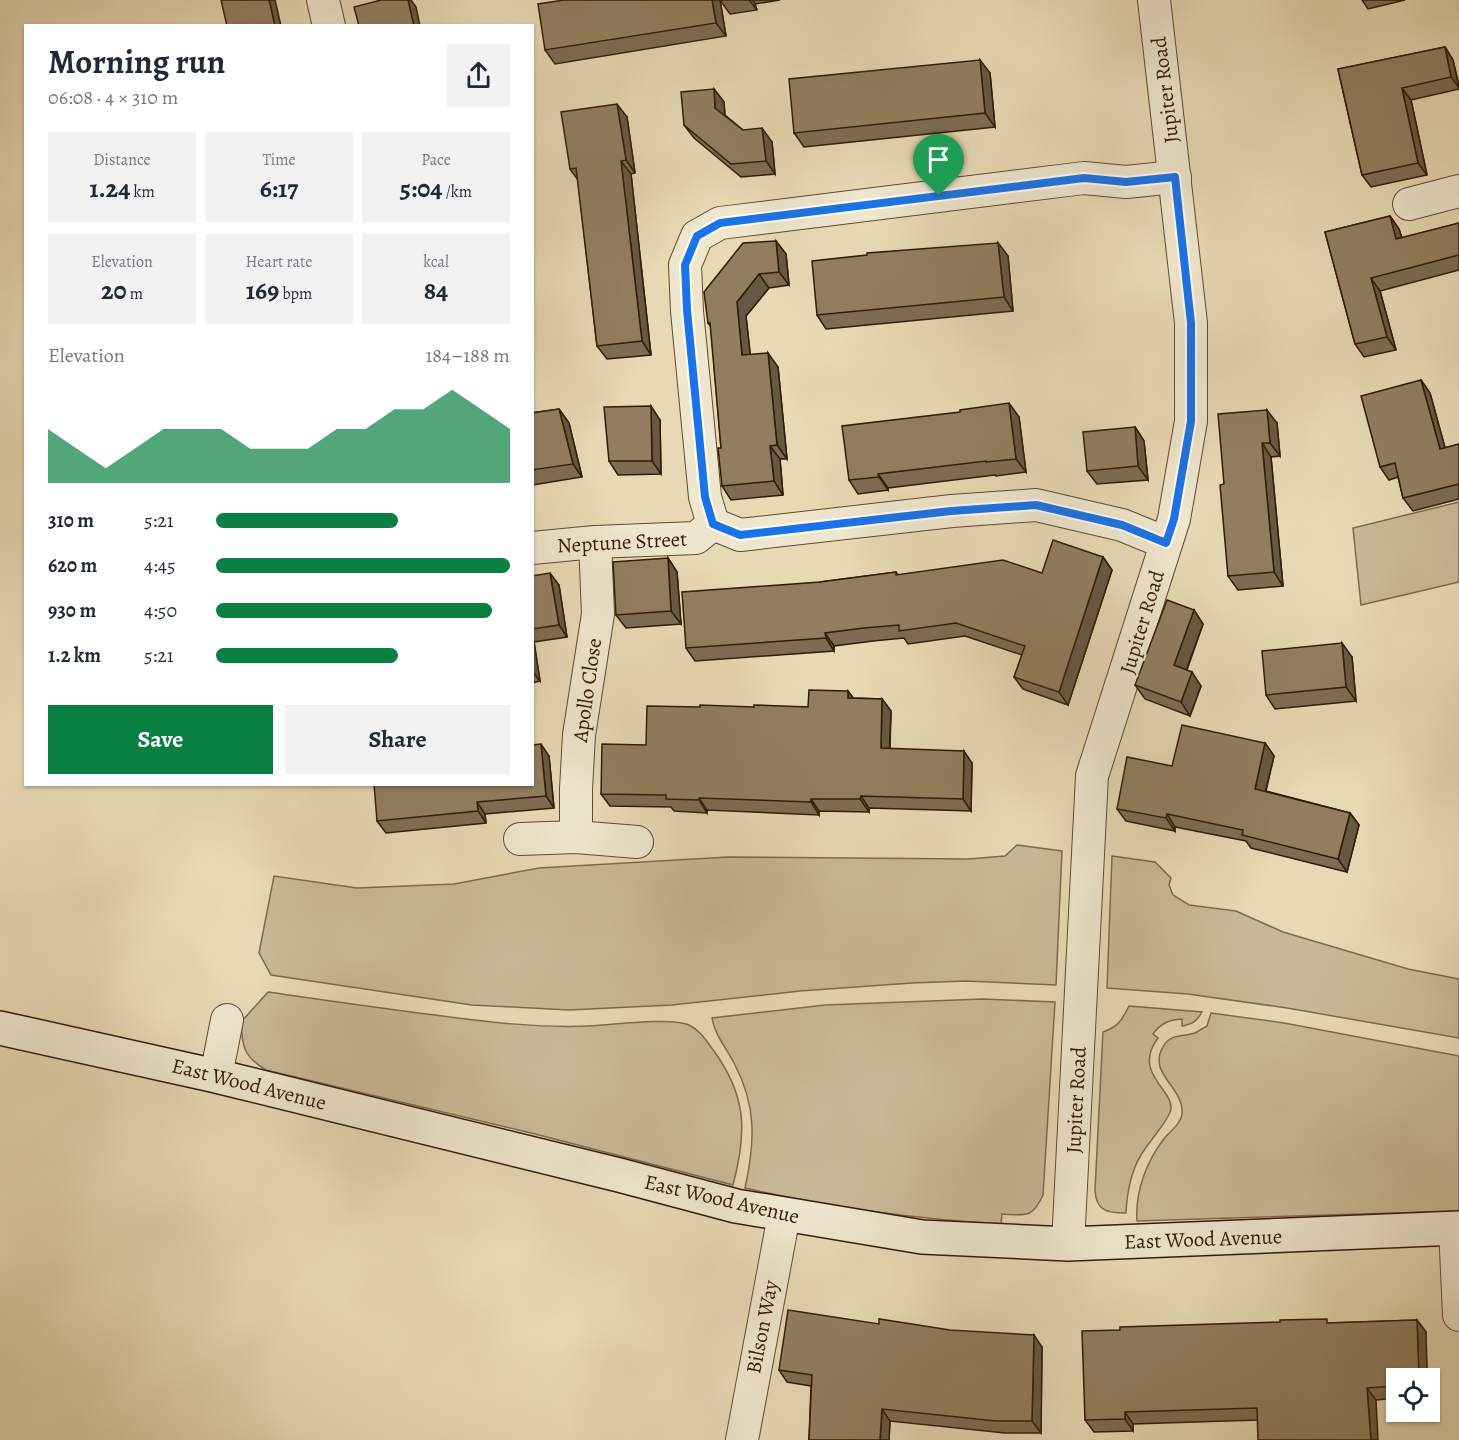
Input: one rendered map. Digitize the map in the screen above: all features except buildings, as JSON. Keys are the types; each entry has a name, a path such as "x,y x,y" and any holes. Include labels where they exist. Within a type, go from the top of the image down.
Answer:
{"street":[{"name":"Jupiter Road","path":"1068,1244 1092,776 1174,519 1191,421 1191,323 1154,0"},
{"path":"713,524 705,497 687,310 685,265 697,236 720,223 732,221 1084,178 1126,182 1175,177"},
{"path":"1409,204 1459,191"},
{"name":"Neptune Street","path":"534,548 595,542 696,538 713,524 740,535 951,511 1036,505 1122,525 1166,543"},
{"name":"Apollo Close","path":"576,837 579,735 597,614 595,542"},
{"path":"520,839 576,837 638,842"},
{"path":"216,1076 227,1020"},
{"name":"East Wood Avenue","path":"0,1028 216,1076 736,1206 922,1237 1068,1244 1457,1228"},
{"name":"Bilson Way","path":"742,1440 784,1215"},
{"path":"1457,1228 1459,1315"}],"shaded area":[{"path":"1459,502 1459,582 1361,605 1353,528"},
{"path":"1017,845 1062,851 1056,985 966,981 912,983 800,991 672,1005 569,1010 472,1005 271,975 259,953 274,876 357,888 454,884 539,868 728,857 968,859 1005,856"},
{"path":"1112,856 1155,862 1171,878 1169,885 1173,895 1189,905 1236,911 1283,932 1408,969 1459,979 1459,1038 1287,1008 1188,994 1107,988"},
{"path":"268,992 512,1024 589,1026 669,1022 689,1025 700,1033 714,1051 733,1084 738,1100 742,1131 741,1148 733,1185 531,1133 266,1070 249,1056 242,1038 241,1022"},
{"path":"983,999 1055,1002 1043,1195 1032,1212 1023,1215 1002,1214 1001,1224 968,1222 872,1211 745,1188 752,1140 750,1109 741,1079 718,1036 712,1018 825,1005"},
{"path":"1129,1006 1202,1012 1192,1023 1182,1026 1182,1019 1169,1021 1153,1034 1158,1038 1151,1050 1149,1061 1151,1071 1166,1094 1171,1109 1167,1119 1137,1162 1130,1183 1126,1213 1119,1213 1100,1207 1095,1190 1103,1032 1119,1022"},
{"path":"1211,1013 1284,1023 1459,1056 1459,1211 1137,1221 1138,1199 1147,1168 1157,1149 1177,1125 1182,1114 1178,1096 1163,1073 1159,1057 1169,1039 1195,1033 1207,1026"}],"route":[{"path":"1175,177 1191,323 1191,421 1174,519 1166,543 1122,525 1036,505 951,511 740,535 713,524 705,497 687,310 685,265 697,236 720,223 939,196 1084,178 1126,182 1175,177"}]}
